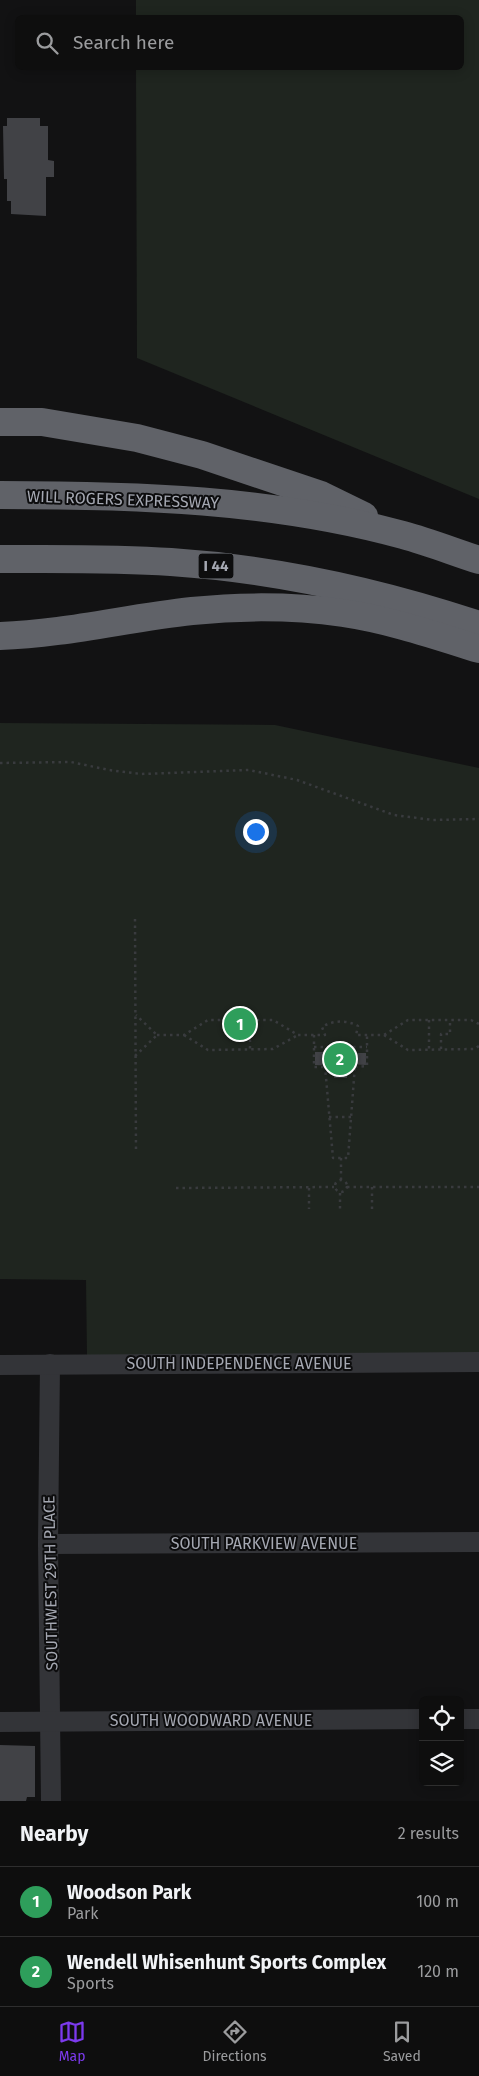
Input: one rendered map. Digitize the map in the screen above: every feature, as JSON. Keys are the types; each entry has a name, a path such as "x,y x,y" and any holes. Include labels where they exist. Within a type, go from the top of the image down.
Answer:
{"highway":[{"path":"0,422 42,422 86,428 137,438 202,455 321,495 403,535"},
{"name":"WILL ROGERS EXPRESSWAY","path":"0,495 139,497 210,501 295,513 403,535 479,560"},
{"name":"I 44","path":"0,559 170,562 226,567 280,575 365,592 427,608 479,625"},
{"path":"0,636 62,632 193,611 274,608 344,613 418,630 479,648"}],"street":[{"name":"SOUTH INDEPENDENCE AVENUE","path":"0,1365 479,1362"},
{"name":"SOUTHWEST 29TH PLACE","path":"50,1364 48,1544 51,1801"},
{"name":"SOUTH PARKVIEW AVENUE","path":"48,1544 479,1542"},
{"name":"SOUTH WOODWARD AVENUE","path":"0,1722 51,1720 419,1719"},
{"path":"464,1719 479,1719"}],"path":[{"path":"0,763 71,762 140,774 255,771 297,780 394,815 432,820 479,819"},
{"path":"135,919 136,1152"},
{"path":"135,1015 157,1035 184,1035 208,1020 273,1020 298,1035"},
{"path":"250,1020 250,1050"},
{"path":"184,1035 208,1050 250,1050 273,1049 298,1035 325,1035 322,1027 327,1024 344,1022 358,1026 356,1035 384,1035 408,1020 471,1020 479,1024"},
{"path":"429,1020 429,1050"},
{"path":"441,1049 441,1034 450,1034 450,1020"},
{"path":"135,1056 157,1035"},
{"path":"314,1035 314,1067 325,1066 333,1158 348,1158 355,1066 367,1066 367,1035"},
{"path":"384,1035 408,1050 474,1049 479,1046"},
{"path":"314,1047 367,1047"},
{"path":"329,1117 352,1116"},
{"path":"341,1158 341,1180"},
{"path":"334,1188 337,1181 341,1180"},
{"path":"341,1180 346,1183 347,1188"},
{"path":"340,1193 346,1191 347,1188 479,1187"},
{"path":"176,1188 334,1188 340,1193"},
{"path":"309,1188 309,1209"},
{"path":"372,1188 372,1209"},
{"path":"340,1193 340,1209"}],"shaded area":[{"path":"136,0 479,0 479,499 137,358 136,70 464,70 464,15 136,15"},
{"path":"0,723 275,725 479,768 479,1354 87,1356 86,1280 0,1279"}],"building":[{"path":"7,118 40,118 40,126 48,126 48,160 54,161 54,177 46,177 46,216 11,214 11,201 7,201 7,179 4,179 3,126 7,126"},
{"path":"334,1050 347,1050 347,1053 366,1053 366,1065 347,1064 347,1078 334,1078 334,1066 315,1065 315,1052 334,1052"},
{"path":"0,1745 35,1746 35,1797 27,1797 26,1801 0,1801"}],"place":[{"name":"Woodson Park","path":"240,1024"},
{"name":"Wendell Whisenhunt Sports Complex","path":"340,1059"}]}
